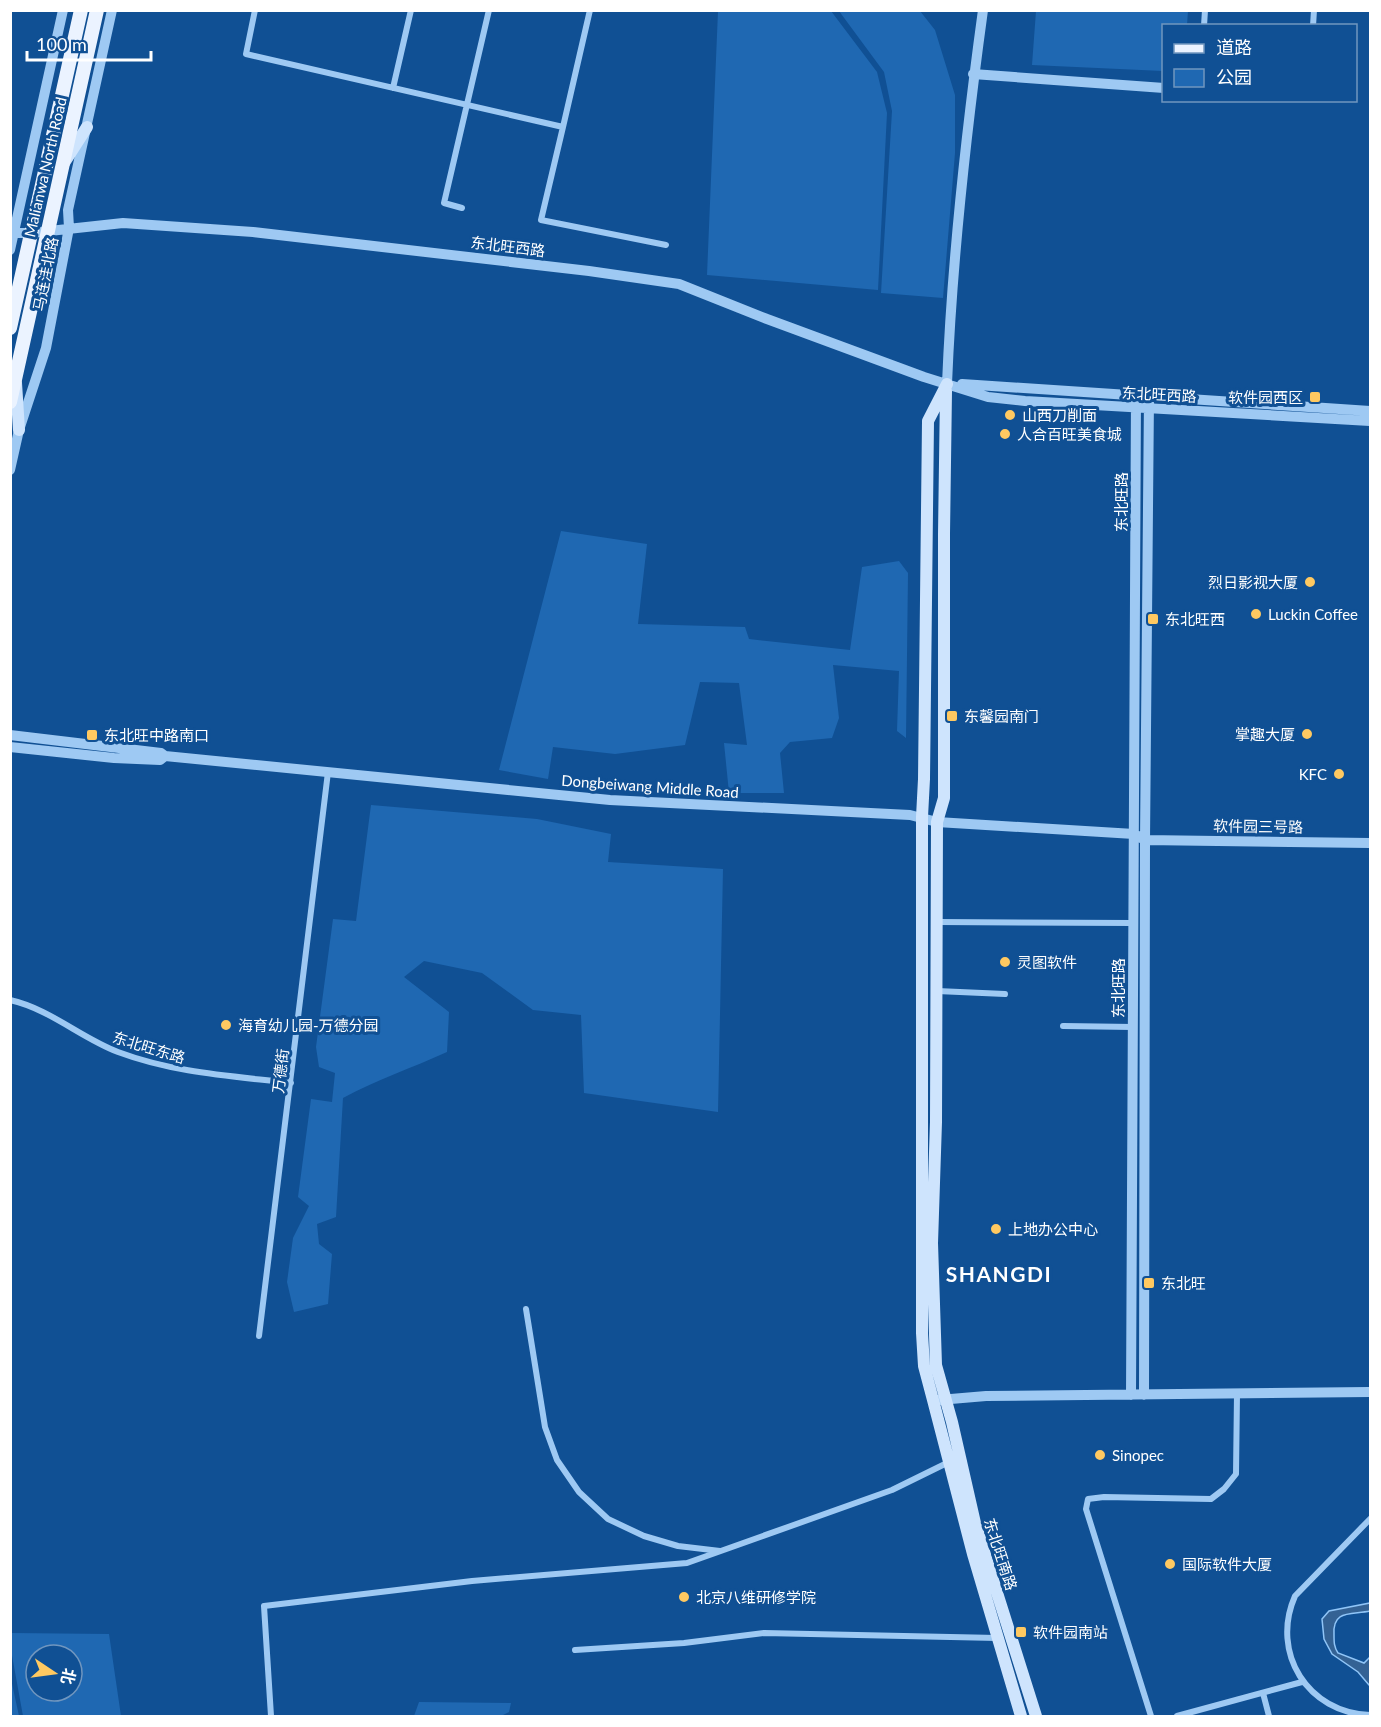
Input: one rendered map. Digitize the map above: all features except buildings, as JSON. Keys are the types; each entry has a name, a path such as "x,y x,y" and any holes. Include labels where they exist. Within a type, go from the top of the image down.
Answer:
{"main road":[{"name":"Malianwa North Road","path":"10,328 81,10"},
{"name":"Malianwa North Road","path":"10,402 97,10"},
{"path":"62,167 87,128"},
{"path":"16,377 19,430"},
{"path":"939,1400 924,1366 922,1334 922,817 928,421 947,384"},
{"path":"939,1400 932,1243 938,922 937,822 944,798 944,534 947,384"},
{"name":"东北旺南路","path":"939,1400 950,1462 973,1554 1021,1716"},
{"name":"东北旺南路","path":"939,1400 1036,1716"}],"street":[{"path":"10,250 63,10"},
{"name":"马连洼北路","path":"10,470 19,430 46,348 69,228 68,210 112,10"},
{"path":"255,10 246,54 563,127"},
{"path":"393,88 411,10"},
{"path":"462,208 444,203 489,10"},
{"path":"590,10 541,220 666,245"},
{"path":"947,384 950,315 982,10"},
{"path":"974,74 1162,88"},
{"name":"东北旺西路","path":"12,233 31,233 123,222 253,232 590,271 679,284 767,319 947,384 1371,422"},
{"name":"东北旺路","path":"1131,1395 1136,402"},
{"name":"东北旺西路","path":"1149,403 1371,411"},
{"name":"东北旺路","path":"1144,1395 1144,840 1149,403"},
{"name":"Dongbeiwang Middle Road","path":"10,735 116,746 161,753 165,756 610,800 910,815 937,822 1134,834"},
{"name":"Dongbeiwang Middle Road","path":"10,747 114,758 159,760 165,756"},
{"name":"万德街","path":"259,1336 328,772"},
{"path":"1134,834 1144,840"},
{"name":"软件园三号路","path":"1144,840 1371,843"},
{"path":"938,922 1133,923"},
{"path":"937,991 1005,994"},
{"name":"东北旺东路","path":"10,1000 34,1007 116,1052 151,1063 181,1071 291,1083"},
{"path":"1062,1026 1133,1027"},
{"path":"526,1308 545,1427 557,1460 579,1492 608,1518 644,1536 678,1546 723,1552"},
{"path":"939,1400 986,1396 1371,1392"},
{"path":"1151,1716 1086,1509 1088,1499 1104,1497 1211,1499 1224,1490 1236,1473 1237,1394"},
{"path":"271,1716 264,1606 472,1581 687,1563 892,1490 950,1462"},
{"path":"1371,1519 1295,1596 1286,1626 1291,1658 1302,1682 1333,1704 1354,1713 1371,1715"},
{"path":"575,1650 684,1643 764,1633 998,1638"},
{"path":"1177,1716 1302,1682"},
{"path":"1263,1693 1269,1716"}],"green space":[{"path":"718,11 831,11 877,72 887,113 878,290 707,275"},
{"path":"839,11 920,11 935,30 955,95 955,153 943,298 881,293 892,111 884,72"},
{"path":"1036,11 1188,11 1187,24 1162,24 1162,71 1032,65"},
{"path":"561,531 647,544 638,624 745,627 749,639 850,650 862,567 899,561 908,573 906,738 897,731 899,671 833,665 839,718 832,738 790,742 780,753 784,793 729,793 724,743 747,745 739,683 700,682 685,745 615,754 553,747 548,779 499,770"},
{"path":"371,805 537,819 611,834 608,862 723,869 718,1112 584,1093 581,1015 533,1010 482,973 424,961 404,977 449,1012 447,1052 343,1098 336,1217 317,1224 319,1244 332,1254 328,1304 294,1312 287,1282 293,1238 309,1206 298,1197 311,1099 332,1102 335,1073 319,1067 316,1047 333,919 356,921"},
{"path":"11,1633 109,1634 121,1716 23,1716 11,1650"},
{"path":"11,1679 19,1716 11,1716"},
{"path":"419,1702 511,1703 509,1712 501,1716 414,1716"}],"shaded area":[{"path":"1370,1603 1370,1611 1344,1615 1336,1621 1334,1627 1334,1644 1338,1653 1364,1663 1370,1657 1369,1685 1358,1672 1332,1654 1324,1639 1322,1619 1329,1611"}],"place":[{"name":"软件园西区","path":"1315,397"},
{"name":"山西刀削面","path":"1010,415"},
{"name":"人合百旺美食城","path":"1005,434"},
{"name":"烈日影视大厦","path":"1310,582"},
{"name":"Luckin Coffee","path":"1256,614"},
{"name":"东北旺西","path":"1153,619"},
{"name":"东馨园南门","path":"952,716"},
{"name":"掌趣大厦","path":"1307,734"},
{"name":"东北旺中路南口","path":"92,735"},
{"name":"KFC","path":"1339,774"},
{"name":"灵图软件","path":"1005,962"},
{"name":"海育幼儿园-万德分园","path":"226,1025"},
{"name":"上地办公中心","path":"996,1229"},
{"name":"东北旺","path":"1149,1283"},
{"name":"Sinopec","path":"1100,1455"},
{"name":"国际软件大厦","path":"1170,1564"},
{"name":"北京八维研修学院","path":"684,1597"},
{"name":"软件园南站","path":"1021,1632"}],"district":[{"name":"SHANGDI","path":"999,1273"}]}
